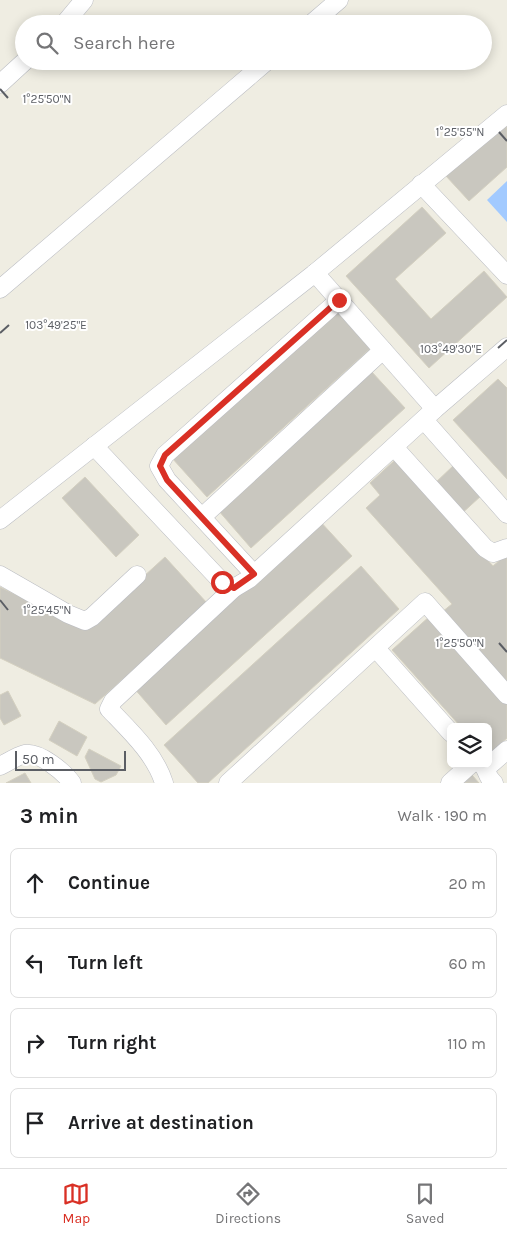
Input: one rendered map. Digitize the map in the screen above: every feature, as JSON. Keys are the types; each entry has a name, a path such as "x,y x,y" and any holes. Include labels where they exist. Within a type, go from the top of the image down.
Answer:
{"street":[{"path":"72,15 84,0"},
{"path":"322,15 339,0"},
{"path":"0,84 15,70"},
{"path":"0,289 256,70"},
{"path":"0,520 315,273 507,114"},
{"path":"421,184 507,275"},
{"path":"315,273 383,350 429,414 507,514"},
{"path":"254,574 167,480 160,466 165,455 339,300"},
{"path":"164,783 160,769 139,742 108,709 113,701 234,588 254,574 429,414 507,347"},
{"path":"202,517 383,350"},
{"path":"94,446 222,582 234,588"},
{"path":"394,447 485,548 493,553 507,548"},
{"path":"0,575 68,614 85,621 92,617 137,575"},
{"path":"228,783 425,602 507,695"},
{"path":"378,647 380,653 447,728"},
{"path":"492,763 507,750"},
{"path":"0,766 25,754 35,755 62,771 72,783"},
{"path":"450,783 474,768"},
{"path":"481,768 494,783"}],"water":[{"path":"507,181 507,222 487,200"}],"building":[{"path":"507,120 507,167 469,201 446,176"},
{"path":"422,207 446,233 395,279 431,319 484,271 507,297 429,368 346,276"},
{"path":"336,308 372,347 207,497 172,458"},
{"path":"371,371 405,408 251,548 218,510"},
{"path":"498,379 507,388 507,479 453,420"},
{"path":"396,459 493,566 507,554 507,684 442,612 452,604 366,508 380,495 370,483"},
{"path":"454,465 482,495 459,516 433,485"},
{"path":"85,477 139,535 116,557 62,498"},
{"path":"318,519 352,556 166,725 133,687"},
{"path":"165,557 207,603 95,704 0,658 0,587 86,629"},
{"path":"361,566 399,609 208,783 198,783 164,745"},
{"path":"430,616 507,703 507,738 492,751 492,723 457,723 392,650"},
{"path":"8,691 21,716 4,725 0,718 0,695"},
{"path":"59,721 87,737 77,756 49,740"},
{"path":"89,749 121,766 116,775 101,782 95,779 85,757"},
{"path":"25,773 31,783 6,783"},
{"path":"472,775 479,783 463,783"}],"route":[{"path":"222,582 234,588 254,574 167,480 160,466 165,455 339,300"}]}
